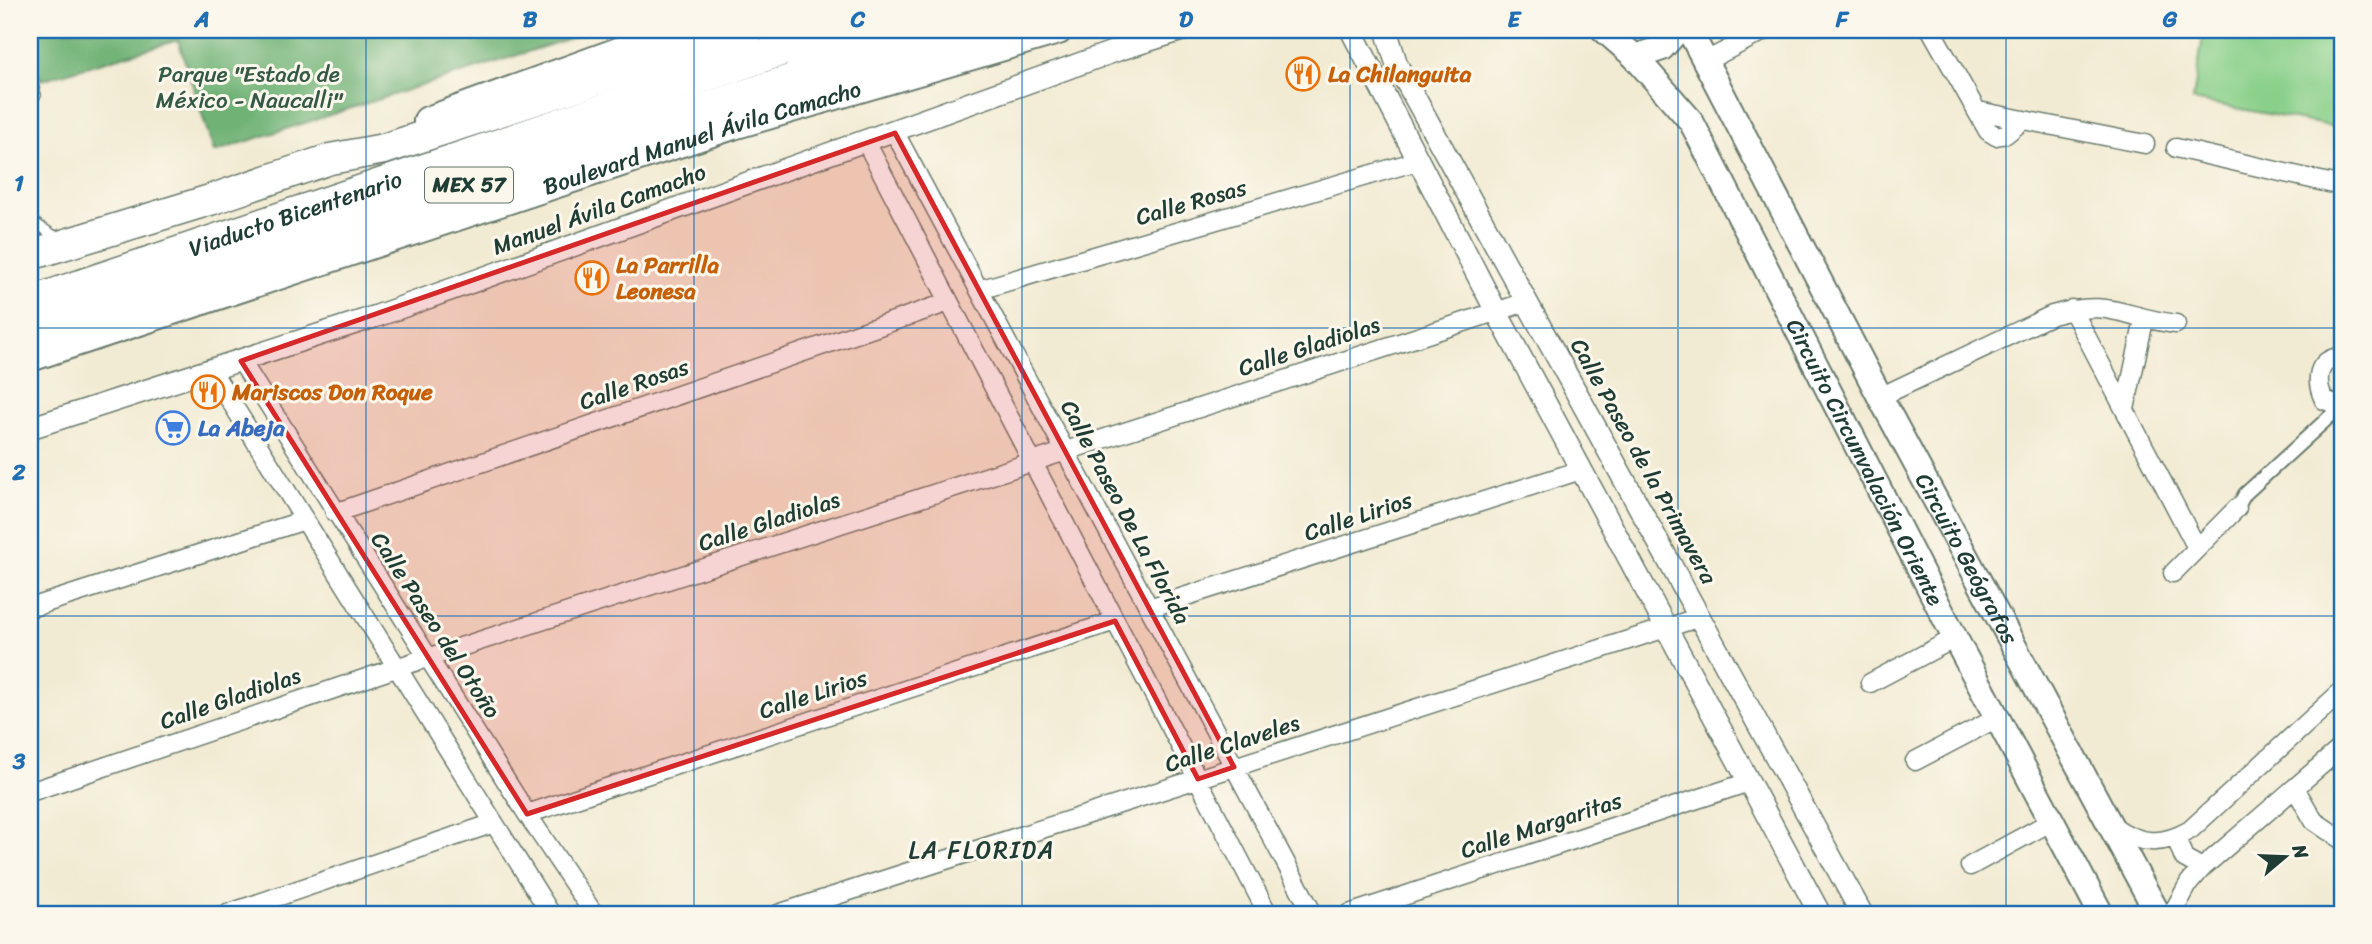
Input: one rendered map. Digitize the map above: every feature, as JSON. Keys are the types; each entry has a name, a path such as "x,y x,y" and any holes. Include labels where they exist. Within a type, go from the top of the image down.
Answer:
{"highway":[{"name":"MEX 57","path":"30,255 210,200 330,159 384,149 749,30"},
{"name":"Viaducto Bicentenario","path":"30,303 840,30"},
{"name":"Boulevard Manuel Ávila Camacho","path":"30,329 796,78 903,30"},
{"path":"796,78 891,58 969,30"}],"main road":[{"path":"330,159 679,30"},
{"name":"Boulevard Manuel Ávila Camacho","path":"30,357 733,125 1058,30"},
{"name":"Circuito Circunvalación Oriente","path":"1604,30 1635,57 1691,121 1955,638 2100,914"},
{"path":"1635,57 1662,48 1678,30"},
{"name":"Circuito Geógrafos","path":"1689,30 1881,397 2158,914"},
{"path":"1691,121 1704,104 1724,99"}],"street":[{"name":"Manuel Ávila Camacho","path":"30,428 377,316 1118,50 1182,30"},
{"path":"1351,30 1496,311 1821,914"},
{"name":"Calle Paseo de la Primavera","path":"1386,30 1397,65 1862,914"},
{"path":"1706,61 1766,30"},
{"path":"1931,30 1983,123 1996,136 2006,134 2023,120"},
{"path":"1978,111 2145,144"},
{"name":"Calle Paseo De La Florida","path":"895,132 1313,914"},
{"path":"866,142 1268,914"},
{"path":"2176,148 2342,186"},
{"name":"Calle Rosas","path":"979,289 1417,160"},
{"name":"Calle Rosas","path":"335,513 949,302"},
{"name":"Calle Gladiolas","path":"30,792 429,657 1526,302"},
{"path":"1881,397 2052,315 2071,309 2093,306 2118,309 2144,320 2176,324"},
{"path":"2071,309 2197,548"},
{"path":"2125,409 2144,320"},
{"path":"2173,573 2237,508 2245,494 2341,407 2324,400 2317,384 2321,368 2334,357 2342,357"},
{"name":"Calle Paseo del Otoño","path":"241,361 527,814 594,914"},
{"path":"211,370 551,914"},
{"name":"Calle Lirios","path":"1149,608 1581,470"},
{"path":"30,608 305,520"},
{"name":"Calle Claveles","path":"778,914 1700,617"},
{"name":"Calle Lirios","path":"527,814 1115,621"},
{"path":"1870,683 1955,638"},
{"path":"2110,824 2131,837 2150,843 2176,838 2190,830 2342,691"},
{"path":"1915,761 1997,718"},
{"path":"2172,914 2189,883 2202,868 2342,747"},
{"name":"Calle Margaritas","path":"1349,914 1749,782"},
{"path":"2295,788 2314,821 2342,840"},
{"path":"1970,866 2052,821"},
{"path":"227,914 494,823"},
{"path":"2176,838 2184,858 2202,868"}],"lane":[{"path":"30,75 36,95 30,97"},
{"path":"30,220 65,243"}],"highlighted area":[{"path":"895,133 1234,767 1198,779 1115,621 527,814 241,361"}],"green space":[{"name":"Parque \"Estado de México - Naucalli\"","path":"30,30 596,30 214,152 178,40 41,80 30,53"},
{"path":"2204,30 2342,30 2342,128 2193,100"}],"place":[{"name":"La Chilanguita","path":"1303,74"},
{"name":"La Parrilla Leonesa","path":"592,278"},
{"name":"Mariscos Don Roque","path":"208,392"},
{"name":"La Abeja","path":"173,428"}],"district":[{"name":"LA FLORIDA","path":"982,850"}]}
